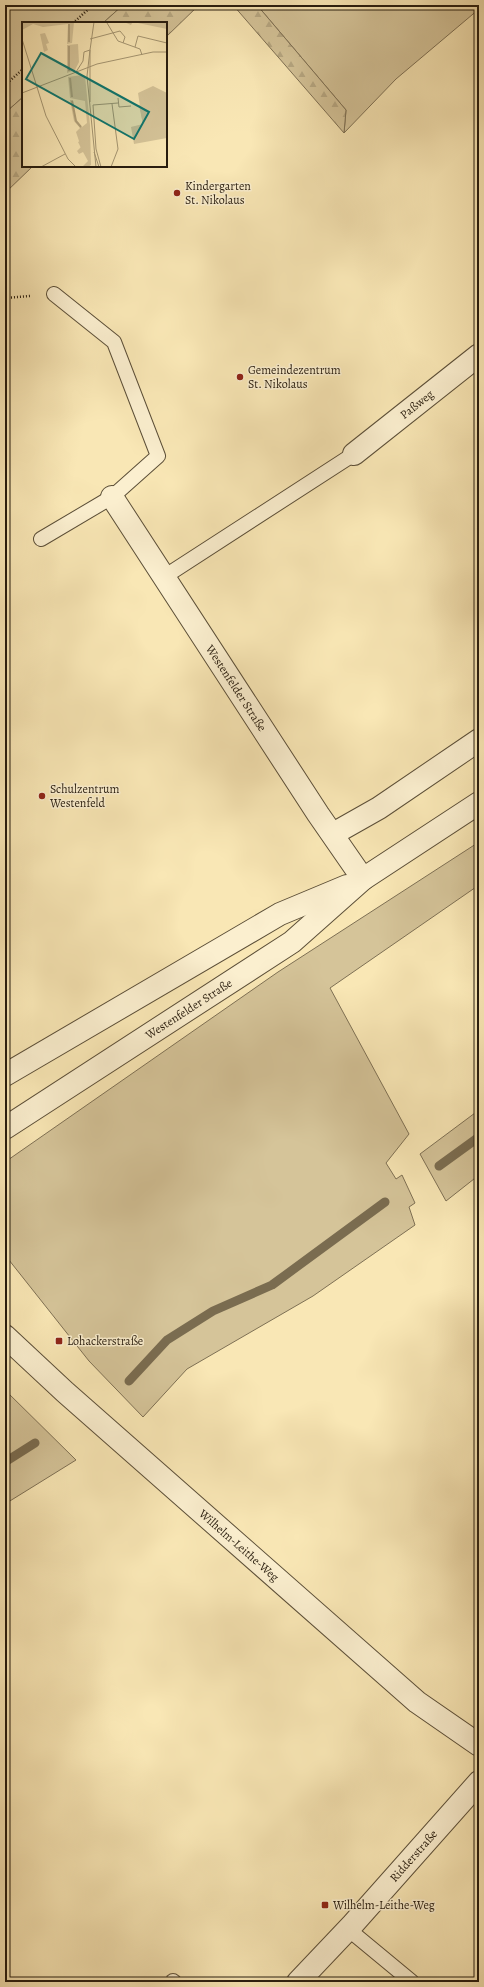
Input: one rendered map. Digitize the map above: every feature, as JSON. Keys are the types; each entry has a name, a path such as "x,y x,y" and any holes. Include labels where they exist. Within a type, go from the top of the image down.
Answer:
{"street":[{"name":"Paßweg","path":"354,454 479,355"},
{"name":"Westenfelder Straße","path":"112,497 363,879"},
{"path":"333,834 379,808 479,740"},
{"name":"Westenfelder Straße","path":"5,1128 292,942 363,879 479,804"},
{"name":"Westenfelder Straße","path":"5,1075 280,914 363,879"},
{"name":"Wilhelm-Leithe-Weg","path":"5,1336 65,1392 417,1702 479,1745"},
{"name":"Ridderstraße","path":"298,1982 348,1929 479,1782"}],"lane":[{"path":"41,539 112,497 158,456 114,342 54,294"},
{"path":"164,577 354,454"},
{"path":"348,1929 412,1982"}],"path":[{"path":"74,22 93,5"},
{"path":"5,85 22,70"}],"green space":[{"path":"5,5 123,5 104,22 22,22 22,98 5,113"},
{"path":"123,5 199,5 167,36 167,22 104,22"},
{"path":"233,5 257,5 346,110 344,133"},
{"path":"257,5 479,5 479,9 396,79 344,133 346,110"},
{"path":"22,98 22,167 32,167 5,193 5,113"},
{"path":"479,842 479,885 330,988 409,1134 386,1163 396,1179 402,1175 415,1203 409,1207 415,1225 313,1296 187,1369 143,1417 89,1361 5,1255 5,1162 278,972"},
{"path":"479,1110 479,1175 446,1201 420,1154"},
{"path":"5,1390 76,1460 5,1504"}],"waterway":[{"path":"439,1166 479,1137"},
{"path":"129,1381 167,1340 213,1311 272,1285 385,1202"},
{"path":"5,1462 35,1443"}],"place":[{"name":"Kindergarten St. Nikolaus","path":"177,193"},
{"name":"Gemeindezentrum St. Nikolaus","path":"240,377"},
{"name":"Schulzentrum Westenfeld","path":"42,796"},
{"name":"Lohackerstraße","path":"59,1341"},
{"name":"Wilhelm-Leithe-Weg","path":"325,1905"}]}
